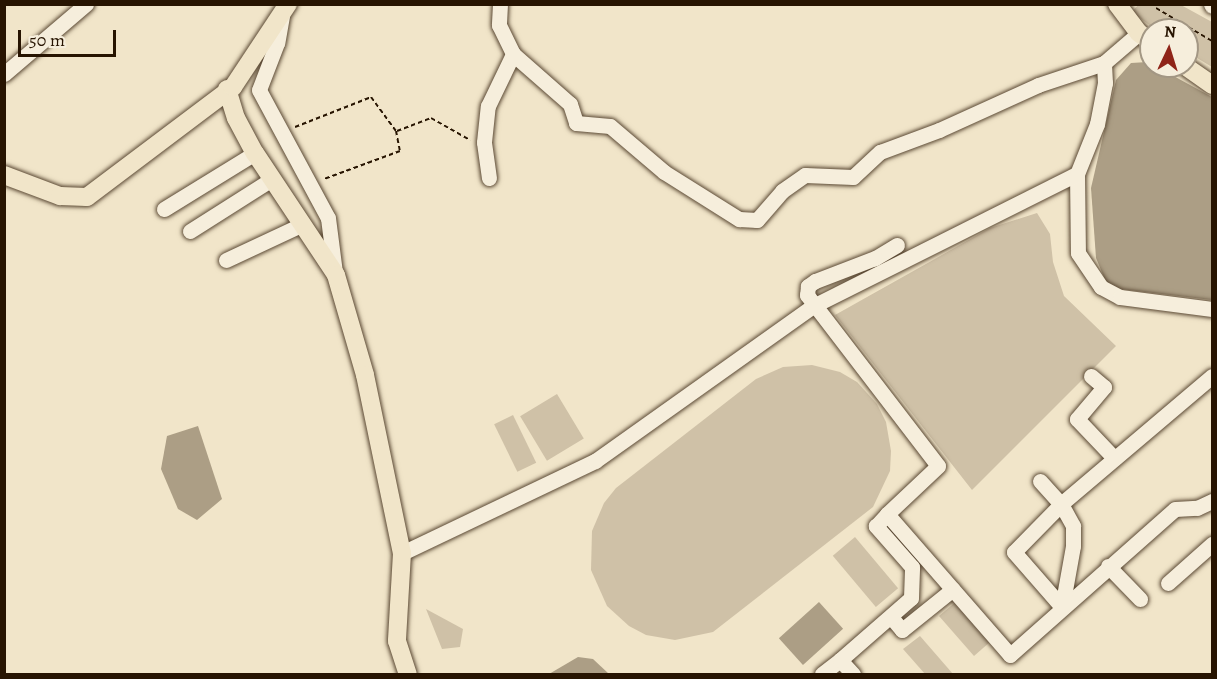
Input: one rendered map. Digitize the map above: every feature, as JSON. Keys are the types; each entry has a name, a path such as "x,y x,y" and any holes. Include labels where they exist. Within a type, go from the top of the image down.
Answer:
{"main road":[{"path":"1117,4 1139,30"},
{"path":"4,175 60,196 87,197 227,89 233,87 286,6"},
{"path":"1199,76 1212,85"},
{"path":"227,89 236,118 255,153 336,275 365,375 402,553 397,641 408,675"}],"street":[{"path":"4,74 86,4"},
{"path":"500,4 499,25 513,54 570,104 576,123 610,126 664,172 739,219 757,220 782,190 805,176 852,177 880,152 939,130 1038,85 1104,63 1139,41"},
{"path":"286,6 278,43 259,90 328,219 336,275"},
{"path":"489,178 484,142 489,106 513,54"},
{"path":"1104,63 1105,83 1097,124 1077,174 1078,252 1101,287 1120,297 1212,309"},
{"path":"164,209 255,153"},
{"path":"402,553 594,461 813,306 1077,174"},
{"path":"190,231 272,179"},
{"path":"226,260 303,224"},
{"path":"822,675 911,598 912,567 876,526 938,466 813,306 807,295 810,283 875,258 897,245"},
{"path":"1091,376 1104,387 1077,419 1114,458"},
{"path":"1062,607 1014,552 1061,504 1212,376"},
{"path":"1041,481 1061,504 1073,526 1074,546 1062,607"},
{"path":"887,514 1010,655 1175,509 1197,508 1212,501"},
{"path":"1168,582 1212,544"},
{"path":"1108,566 1140,599"},
{"path":"891,617 902,630 953,589"},
{"path":"840,660 853,675"}],"path":[{"path":"1156,8 1212,41"},
{"path":"282,133 371,97 396,132 400,151 310,184"},
{"path":"396,132 431,118 463,139 484,142"}],"shaded area":[{"path":"1138,5 1181,5 1212,22 1212,67 1199,59 1199,18 1140,18 1132,12"},
{"path":"1131,63 1139,63 1139,78 1177,78 1212,97 1212,300 1120,289 1106,282 1096,258 1091,188 1116,80"},
{"path":"1037,213 1050,234 1053,262 1064,296 1116,346 972,490 835,315 990,228"},
{"path":"812,365 840,372 857,382 877,404 886,422 891,451 890,471 873,507 713,632 675,640 646,635 629,626 607,606 591,570 592,531 604,503 616,488 756,379 783,367"},
{"path":"557,394 584,439 547,461 520,416"},
{"path":"513,415 536,463 517,472 494,424"},
{"path":"198,426 222,499 197,520 178,509 161,469 167,436"},
{"path":"855,537 898,588 876,607 833,556"},
{"path":"958,600 990,642 974,656 939,616"},
{"path":"819,602 843,629 803,665 779,638"},
{"path":"426,609 463,629 460,647 442,649"},
{"path":"920,636 953,674 925,674 903,649"},
{"path":"578,657 593,659 609,674 549,674"}]}
